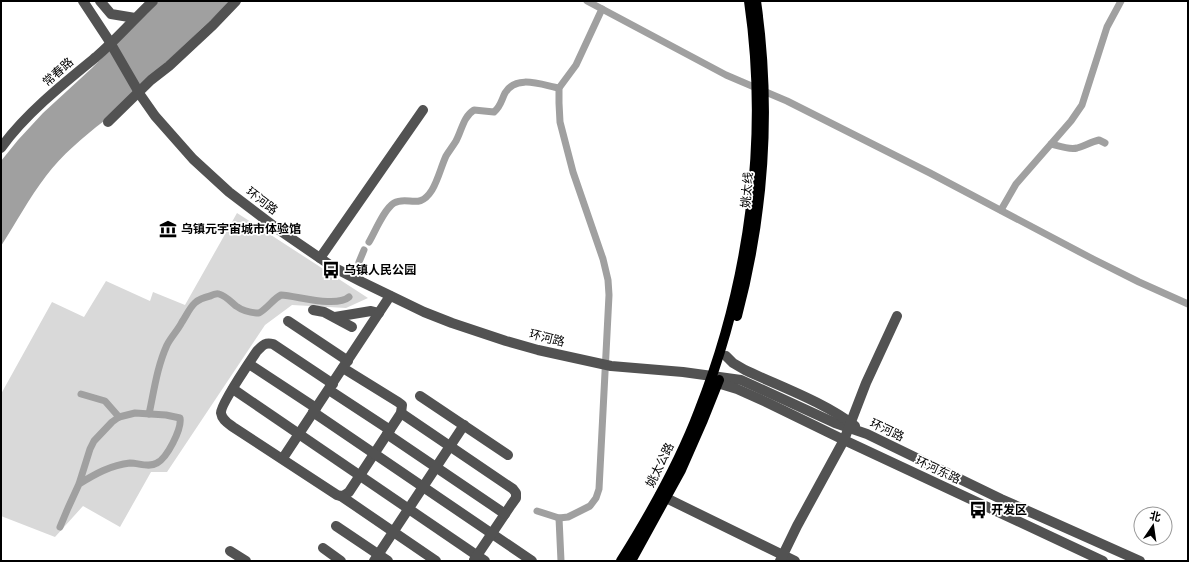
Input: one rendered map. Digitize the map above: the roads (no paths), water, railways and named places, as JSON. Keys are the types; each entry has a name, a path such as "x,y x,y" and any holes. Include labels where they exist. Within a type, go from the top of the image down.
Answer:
{"main road":[{"name":"姚太线","path":"749,1 759,73"},
{"name":"姚太线","path":"715,379 726,356 741,303 756,227 761,174 759,73 760,30 756,1"},
{"name":"姚太线","path":"715,379 746,243 754,179 756,142 760,110"},
{"name":"姚太公路","path":"631,561 663,497 715,379"},
{"name":"姚太公路","path":"621,561 663,497"}],"street":[{"name":"环河路","path":"83,1 108,39 140,96 154,116 171,135 211,176 257,214 333,267 424,312 477,332 538,350 641,374 741,380 834,423 867,434 1001,499 1140,561"},
{"path":"100,1 111,14 135,18"},
{"name":"常春路","path":"1,148 24,121 73,75 97,56 153,1"},
{"path":"108,122 199,38 236,1"},
{"path":"320,258 423,110"},
{"path":"283,458 390,296"},
{"path":"313,310 319,310 352,326"},
{"path":"335,317 371,311 379,313"},
{"path":"782,558 797,526 844,440 866,383 897,316"},
{"path":"288,321 402,406 401,413 349,492 341,496"},
{"path":"436,561 341,496 337,495 224,420 221,415 221,410 257,350 263,345 267,343 273,344 388,432 505,514"},
{"path":"726,356 733,363 745,370 844,417 867,434"},
{"path":"249,364 374,453 532,561"},
{"name":"环河东路","path":"715,379 1103,561"},
{"path":"234,389 479,559 492,533 516,498 514,489 401,413"},
{"path":"420,396 508,455"},
{"path":"376,558 464,425"},
{"path":"663,497 782,558 795,561"},
{"path":"336,526 376,558 388,561"},
{"path":"323,548 341,561"},
{"path":"230,551 246,561"}],"waterway":[{"path":"587,1 726,75 787,101 930,173 1093,259 1188,304"},
{"path":"1001,210 1016,184 1071,121 1082,105 1107,27 1121,1"},
{"path":"537,511 559,518 568,517 590,506 596,498 599,489 609,295 608,280 603,259 573,172 560,122 559,88 576,65 602,9"},
{"path":"369,242 383,215 390,206 399,201 423,200 432,190 446,156 456,141 465,120 470,113 474,110 494,112 500,105 505,93 510,87 522,82 537,83 559,88"},
{"path":"1051,144 1064,148 1074,148 1099,140 1105,143"},
{"path":"359,262 364,250"},
{"path":"149,414 158,370 167,345 190,309 199,300 214,294 219,294 241,309 259,313 281,295 326,301 343,300 349,297"},
{"path":"81,394 105,401 119,417"},
{"path":"60,527 79,484 90,449 94,441 112,422 119,417 135,413 166,415 180,418 179,429 173,443 165,455 157,463 147,465 130,463 123,464 97,473 79,484"},
{"path":"559,518 561,561"}],"place":[{"name":"乌镇元宇宙城市体验馆","path":"168,229"},
{"name":"乌镇人民公园","path":"331,270"},
{"name":"开发区","path":"978,510"}]}
